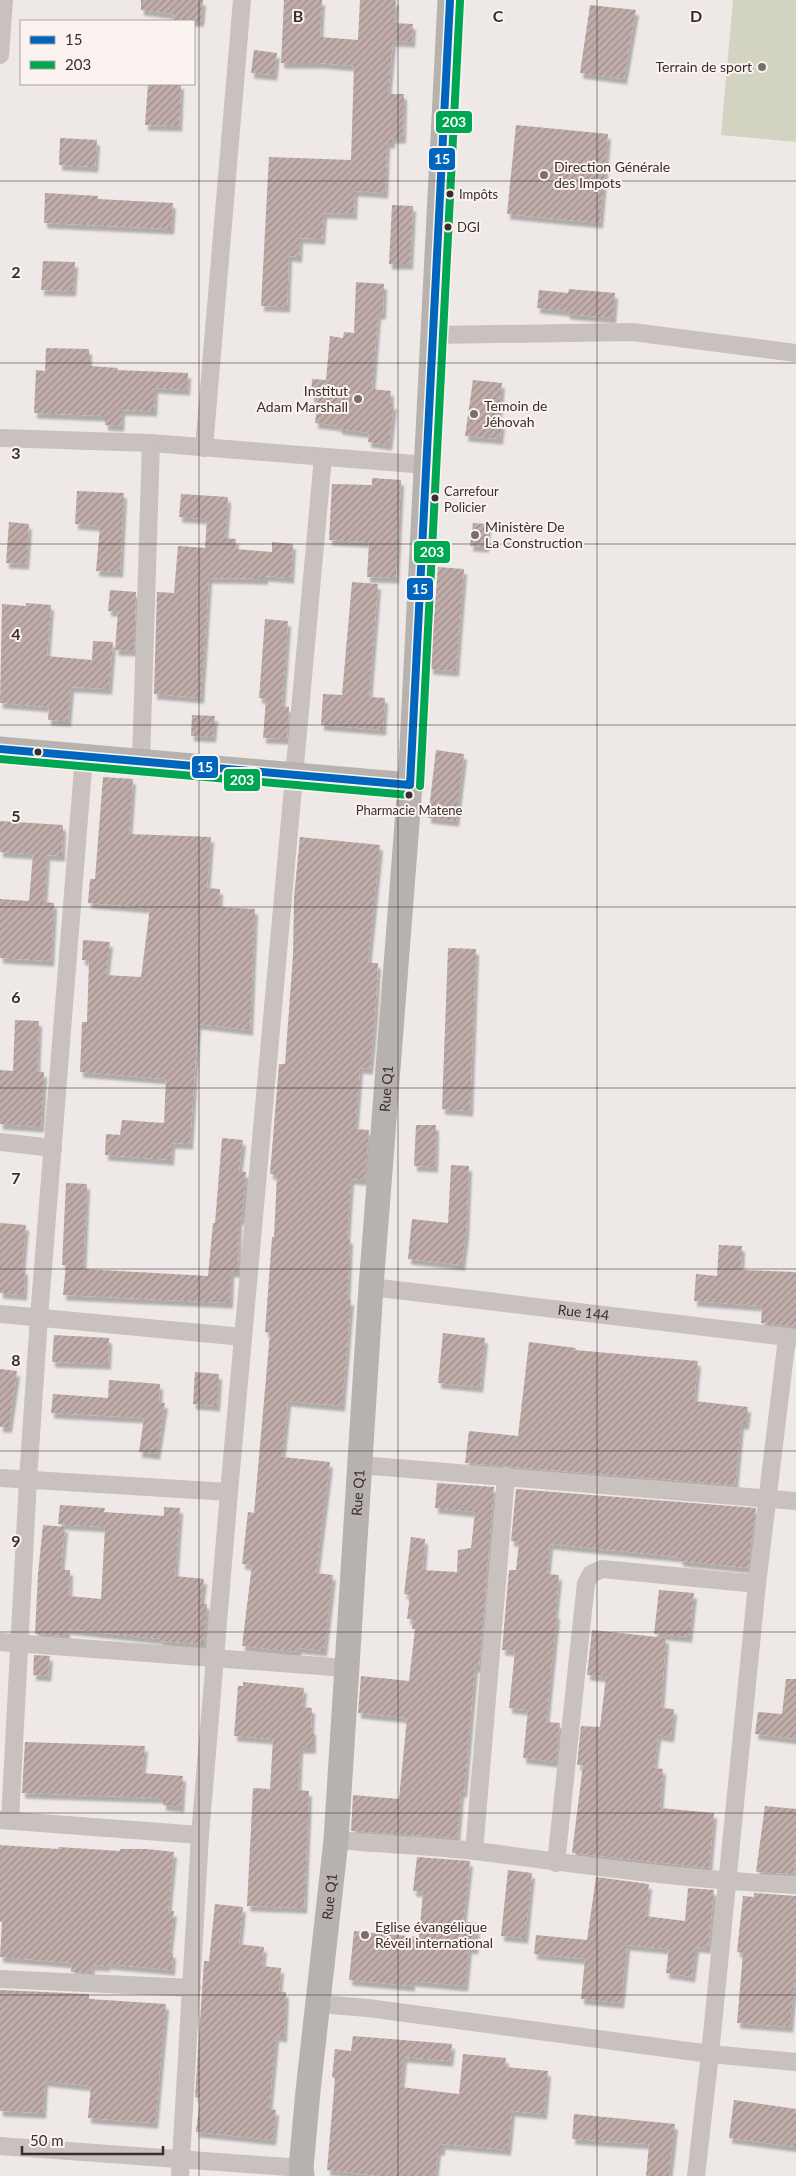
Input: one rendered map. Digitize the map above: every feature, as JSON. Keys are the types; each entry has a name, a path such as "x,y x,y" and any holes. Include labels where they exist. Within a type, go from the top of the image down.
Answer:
{"street":[{"path":"0,47 4,0"},
{"path":"204,448 242,0"},
{"name":"Rue Q1","path":"302,2172 336,1840 371,1288 410,784 450,0"},
{"path":"434,335 632,332 796,353"},
{"path":"0,438 151,443 427,465"},
{"path":"141,761 151,443"},
{"path":"181,2167 200,1835 229,1492 323,457"},
{"path":"0,749 410,784"},
{"path":"84,756 39,1317 28,1480 20,1644 5,1820 200,1835"},
{"path":"0,1142 53,1148"},
{"name":"Rue 144","path":"371,1288 791,1338"},
{"path":"0,1314 243,1337"},
{"path":"696,2176 757,1584 767,1498 791,1338"},
{"path":"360,1465 796,1501"},
{"path":"474,1851 506,1476"},
{"path":"0,1478 229,1492"},
{"path":"556,1863 586,1583 591,1574 602,1569 757,1584"},
{"path":"0,1642 346,1668"},
{"path":"336,1840 474,1851 556,1863 726,1882 796,1885"},
{"path":"0,1979 192,1988"},
{"path":"318,2004 368,2008 710,2054 796,2062"},
{"path":"0,2146 181,2167 302,2172"}],"green space":[{"name":"Terrain de sport","path":"733,0 796,0 796,142 721,135"}],"building":[{"path":"141,0 203,0 201,21 173,20 174,14 141,10"},
{"path":"284,0 322,0 320,37 358,40 360,0 396,0 394,23 413,24 412,42 393,41 388,94 404,94 403,138 392,138 392,143 387,143 385,193 355,191 354,214 324,213 322,239 300,238 299,257 289,256 287,307 261,306 269,157 351,160 354,66 320,63 281,63"},
{"path":"590,5 636,10 624,79 580,73"},
{"path":"254,50 277,53 274,75 251,73"},
{"path":"148,85 181,85 179,126 145,125"},
{"path":"516,125 608,134 600,223 507,214"},
{"path":"60,138 97,140 95,167 59,165"},
{"path":"45,193 98,196 98,199 173,203 171,229 44,223"},
{"path":"392,205 413,206 410,264 389,264"},
{"path":"43,261 75,262 73,291 41,290"},
{"path":"356,282 384,284 383,314 378,314 372,389 391,391 390,404 394,404 389,445 368,442 369,433 339,429 339,426 315,423 318,398 311,397 312,379 326,380 330,336 343,338 344,332 354,333"},
{"path":"569,289 615,293 613,318 567,314 567,311 537,308 539,290 568,293"},
{"path":"46,348 89,349 89,366 118,368 117,370 188,373 187,390 155,388 154,411 122,410 121,426 105,425 105,416 34,413 36,370 45,371"},
{"path":"473,380 502,383 498,422 502,423 500,439 465,436"},
{"path":"372,478 401,480 396,578 367,577 369,542 329,540 332,484 372,485"},
{"path":"77,491 124,493 120,572 96,571 100,526 75,524"},
{"path":"181,494 228,497 225,538 236,539 235,549 272,552 272,542 293,544 291,578 265,576 265,579 209,578 201,698 154,694 157,592 174,593 178,546 205,548 207,519 179,517"},
{"path":"9,522 29,524 26,564 6,563"},
{"path":"473,523 488,524 486,547 470,546"},
{"path":"438,567 464,569 456,671 430,669"},
{"path":"352,582 378,584 369,697 385,698 383,730 321,725 323,694 342,695"},
{"path":"110,590 136,592 134,651 115,650 118,611 108,611"},
{"path":"26,603 51,605 47,656 92,660 93,641 113,642 109,689 71,687 68,721 48,720 49,707 0,703 2,604 26,606"},
{"path":"265,619 288,621 282,706 289,707 287,739 263,738 266,699 259,698"},
{"path":"192,715 215,716 213,737 191,736"},
{"path":"436,750 464,754 456,821 428,818"},
{"path":"103,777 133,779 129,834 211,837 207,888 220,889 219,907 255,909 250,1030 198,1024 190,1144 172,1143 171,1160 105,1155 106,1134 120,1135 122,1120 164,1123 166,1079 80,1072 82,1022 87,1022 89,960 82,960 83,940 110,942 106,975 141,977 150,908 88,903 90,879 95,879"},
{"path":"0,821 63,825 62,856 47,855 44,902 54,903 51,961 0,958 0,899 29,901 33,854 0,852"},
{"path":"300,837 380,845 368,963 378,963 375,1015 370,1069 360,1068 355,1129 369,1130 365,1180 351,1179 347,1238 350,1239 347,1300 351,1300 342,1406 288,1401 282,1457 330,1462 316,1573 333,1575 324,1651 298,1648 298,1652 242,1646 252,1565 242,1564 248,1512 254,1513 270,1333 265,1332 272,1237 274,1237 277,1175 270,1174 279,1064 285,1064 293,955 294,897"},
{"path":"448,948 476,949 470,1111 442,1109"},
{"path":"15,1020 39,1021 37,1072 44,1072 41,1127 0,1124 0,1070 13,1071"},
{"path":"416,1125 436,1125 435,1167 414,1166"},
{"path":"222,1138 243,1140 239,1172 246,1172 242,1220 239,1219 238,1272 231,1272 230,1303 63,1295 66,1265 62,1265 66,1183 87,1184 83,1269 208,1276 213,1223 215,1223"},
{"path":"451,1165 469,1166 466,1233 462,1265 408,1259 412,1219 448,1223"},
{"path":"0,1223 26,1225 22,1269 25,1269 24,1295 0,1293"},
{"path":"719,1245 742,1246 741,1270 796,1272 796,1327 761,1323 762,1306 694,1301 696,1274 717,1276"},
{"path":"443,1333 485,1338 480,1387 438,1383"},
{"path":"54,1335 109,1338 108,1364 52,1362"},
{"path":"529,1342 576,1348 575,1350 698,1361 694,1401 748,1407 746,1424 741,1424 735,1485 465,1463 469,1431 518,1436"},
{"path":"0,1369 17,1371 9,1427 0,1427"},
{"path":"195,1372 219,1374 217,1406 193,1404"},
{"path":"109,1380 160,1384 159,1402 165,1403 157,1454 139,1452 144,1418 51,1413 53,1394 108,1398"},
{"path":"437,1483 494,1487 479,1667 475,1667 464,1792 461,1792 457,1838 351,1831 353,1795 399,1799 407,1718 358,1713 361,1676 409,1681 415,1629 412,1629 413,1619 407,1619 410,1595 404,1594 411,1537 425,1539 423,1570 457,1572 458,1550 471,1548 475,1512 435,1508"},
{"path":"516,1489 756,1508 748,1568 680,1561 680,1557 550,1544 547,1574 559,1575 546,1722 560,1723 556,1762 523,1758 528,1710 509,1708 515,1651 502,1650 509,1570 516,1570 519,1542 511,1541"},
{"path":"60,1505 105,1508 104,1512 164,1516 164,1507 180,1508 175,1576 204,1579 201,1603 207,1604 204,1644 160,1641 160,1639 67,1629 67,1636 35,1634 43,1525 65,1527 61,1570 70,1570 69,1596 101,1599 105,1527 58,1524"},
{"path":"659,1590 694,1593 689,1637 654,1634"},
{"path":"592,1630 666,1638 661,1708 674,1709 671,1737 658,1735 654,1768 663,1769 660,1808 714,1813 709,1868 572,1853 583,1765 577,1765 581,1726 600,1727 606,1677 587,1675"},
{"path":"34,1655 50,1656 48,1676 33,1675"},
{"path":"786,1679 796,1679 796,1739 755,1734 758,1712 782,1714"},
{"path":"243,1682 304,1688 302,1707 312,1708 311,1729 313,1729 313,1748 300,1748 298,1790 309,1791 304,1908 247,1906 253,1788 270,1789 273,1739 234,1736 238,1686 243,1686"},
{"path":"25,1742 145,1746 142,1773 183,1776 181,1807 163,1805 163,1798 22,1793"},
{"path":"765,1806 796,1809 794,1874 756,1872"},
{"path":"0,1845 120,1851 120,1849 147,1849 174,1852 168,1911 174,1911 169,1952 173,1953 172,1970 107,1964 107,1966 92,1965 91,1973 71,1972 72,1963 0,1957 2,1922 0,1922"},
{"path":"417,1857 470,1861 463,1922 477,1923 475,1949 469,1948 465,1986 412,1981 412,1986 349,1980 354,1931 419,1937 423,1892 413,1891"},
{"path":"508,1870 532,1873 525,1938 501,1936"},
{"path":"596,1877 649,1884 645,1916 685,1921 688,1888 714,1890 708,1948 696,1947 692,1977 666,1973 669,1949 627,1945 621,2003 581,1999 585,1959 534,1954 536,1935 587,1940"},
{"path":"754,1893 796,1896 796,1968 790,2027 737,2023 743,1953 737,1952 743,1896 754,1897"},
{"path":"215,1904 243,1907 239,1944 264,1947 262,1966 281,1968 279,1992 286,1992 284,2037 276,2036 269,2109 276,2110 273,2140 196,2132 200,2098 195,2097 204,1961 209,1961"},
{"path":"0,1990 89,1994 89,1999 166,2004 155,2123 88,2118 91,2086 45,2081 43,2113 0,2111"},
{"path":"353,2036 452,2044 450,2061 404,2057 401,2087 459,2094 463,2054 506,2058 505,2067 548,2071 544,2114 512,2111 508,2150 442,2144 442,2150 438,2150 435,2176 379,2176 327,2170 335,2078 332,2077 335,2049 351,2051"},
{"path":"734,2100 796,2109 796,2147 729,2138"},
{"path":"574,2114 675,2124 669,2176 646,2176 649,2144 572,2139"}],"transit line":[{"name":"15","path":"410,785 450,0"},
{"name":"203","path":"420,786 460,1"},
{"name":"15","path":"0,749 410,785"},
{"name":"203","path":"0,759 409,795"}],"place":[{"name":"Terrain de sport","path":"762,67"},
{"name":"Direction Générale des Impots","path":"544,175"},
{"name":"Impôts","path":"450,194"},
{"name":"DGI","path":"448,227"},
{"name":"Institut Adam Marshall","path":"358,399"},
{"name":"Temoin de Jéhovah","path":"474,414"},
{"name":"Carrefour Policier","path":"435,498"},
{"name":"Ministère De La Construction","path":"475,535"},
{"name":"Pharmacie Matene","path":"409,795"},
{"name":"Eglise évangélique Réveil international","path":"365,1935"}]}
